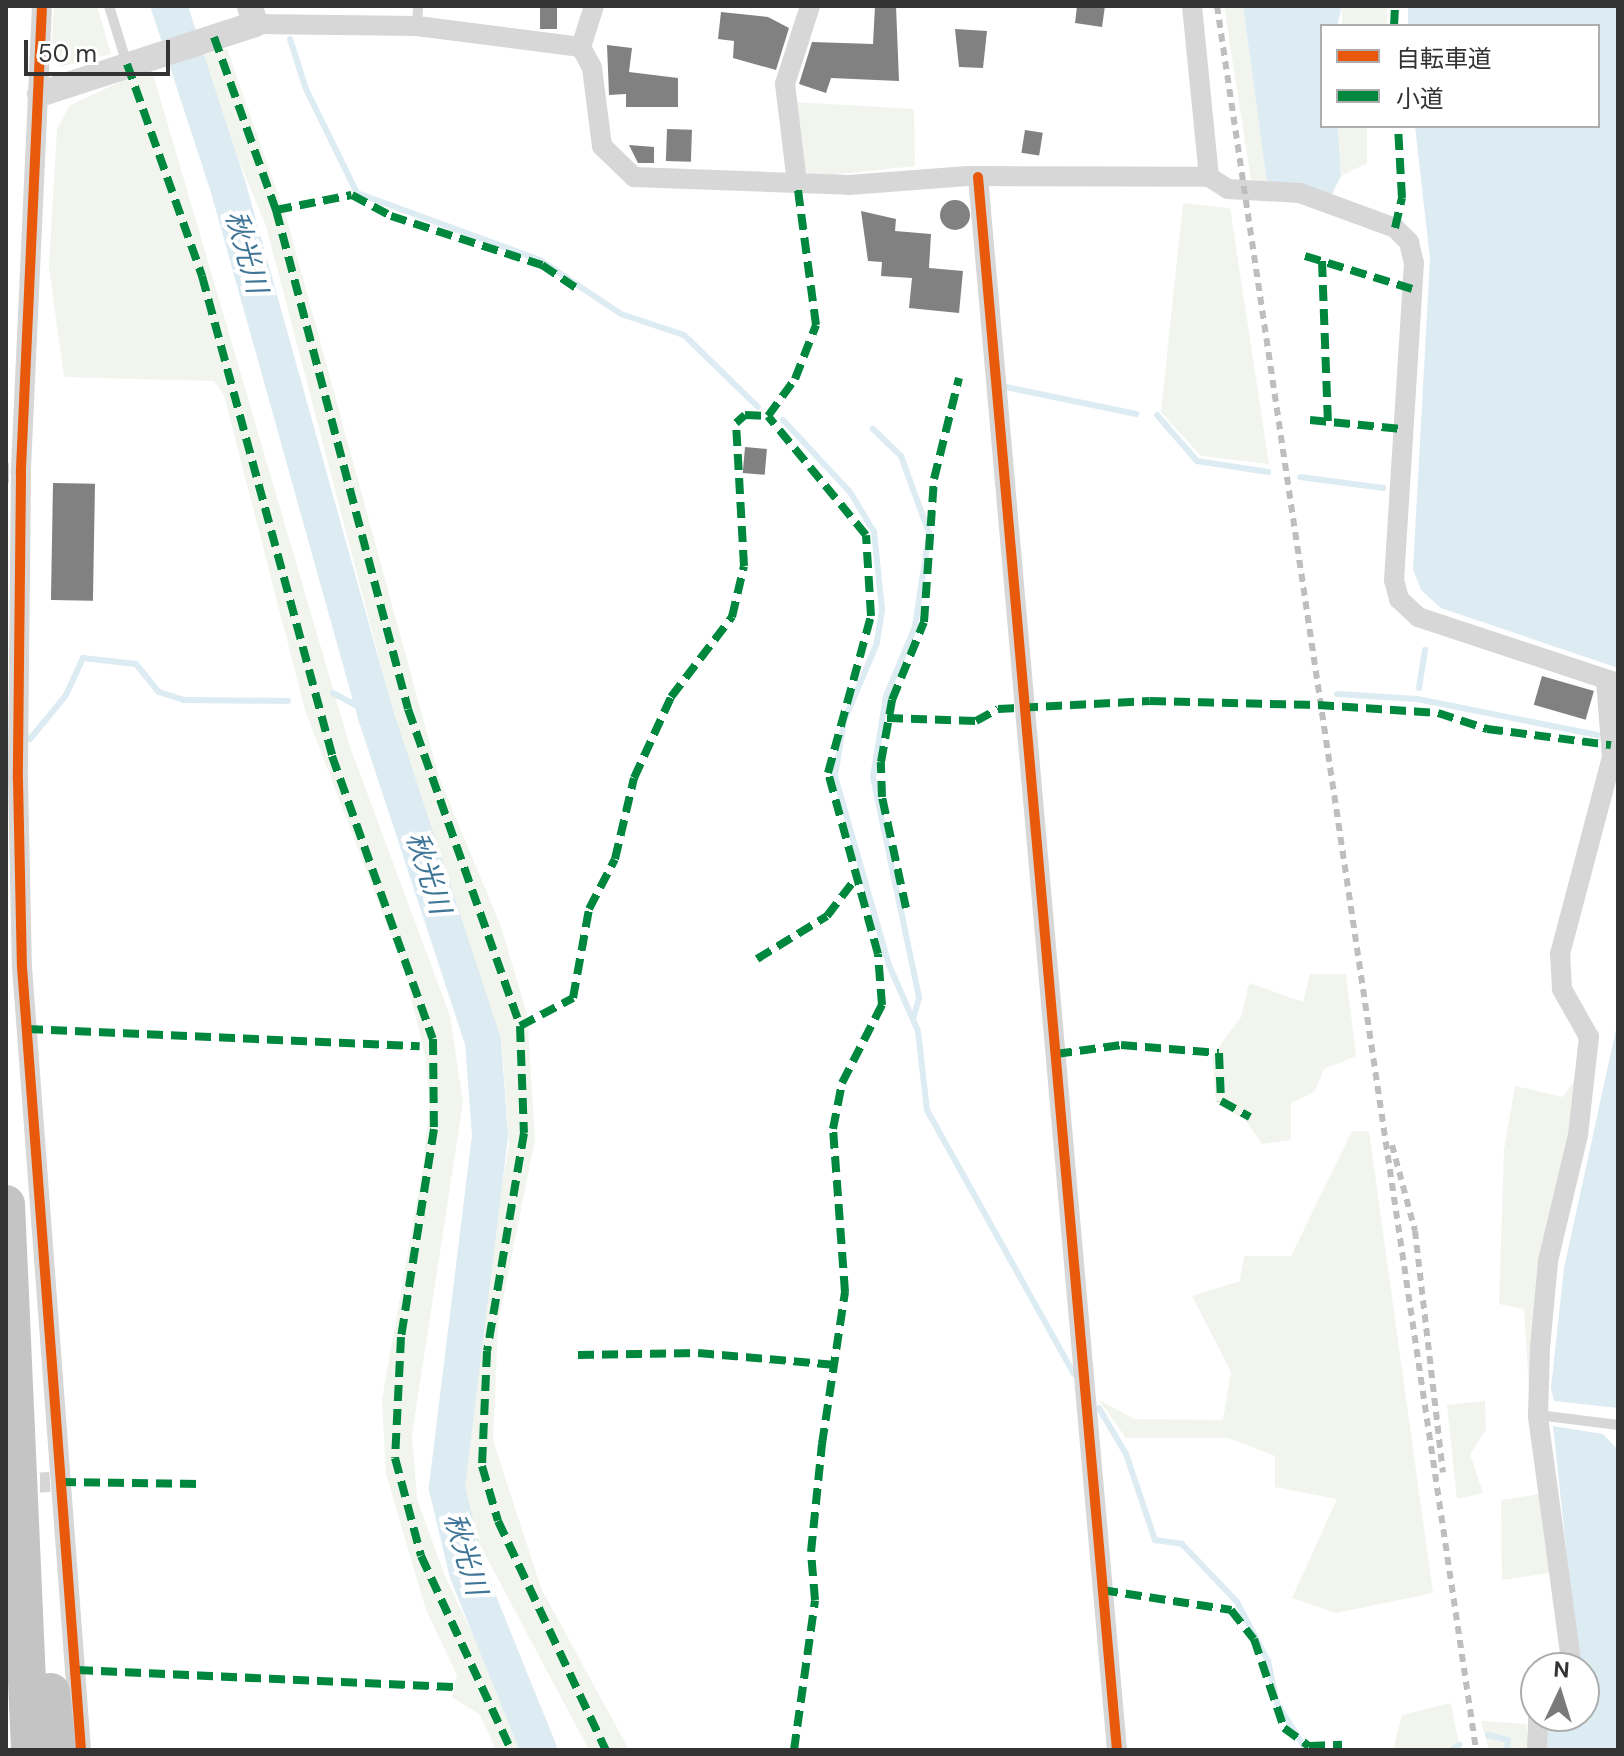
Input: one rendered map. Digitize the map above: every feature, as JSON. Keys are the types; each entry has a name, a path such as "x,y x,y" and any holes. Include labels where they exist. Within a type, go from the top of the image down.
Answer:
{"highway":[{"path":"6,1204 13,1307 30,1750"},
{"path":"13,1307 57,1750"}],"street":[{"path":"42,6 40,94 15,474 22,967 55,1482 81,1750"},
{"path":"594,6 581,47 592,68 602,146 615,167 634,177 797,183 978,177 1209,177 1228,189 1300,193 1375,219 1409,242 1414,263 1394,580 1399,599 1418,617 1612,681 1612,757 1560,954 1562,989 1589,1037 1578,1135 1548,1261 1538,1415 1570,1652"},
{"path":"797,183 785,84 810,6"},
{"path":"1192,6 1209,177"},
{"path":"40,94 205,39 253,15 417,16 581,47"},
{"path":"978,177 1117,1750"}],"lane":[{"path":"109,6 133,62"},
{"path":"1538,1415 1618,1425"}],"shaded area":[{"path":"54,6 97,6 111,54 60,67 51,52"},
{"path":"1224,6 1243,6 1267,183 1251,180"},
{"path":"1243,6 1342,6 1338,24 1320,24 1320,128 1338,128 1341,176 1332,194 1267,183"},
{"path":"1342,6 1387,6 1387,24 1342,24"},
{"path":"1408,6 1618,6 1618,668 1441,608 1421,590 1413,569 1430,259 1415,128 1600,128 1600,24 1408,24"},
{"path":"227,49 287,220 439,777 501,927 527,1014 535,1139 498,1324 493,1440 541,1588 629,1750 589,1750 465,1517 458,1443 509,1144 502,1045 395,719 266,226 196,57"},
{"path":"151,67 350,747 450,1016 463,1102 412,1435 417,1499 445,1576 528,1750 496,1750 480,1715 452,1697 457,1675 426,1610 386,1474 382,1400 423,1166 430,1104 425,1055 405,972 305,710 224,395 214,381 64,377 49,267 57,129 69,106"},
{"path":"793,102 914,109 915,166 813,177 803,169"},
{"path":"1338,128 1367,128 1367,163 1341,176"},
{"path":"1183,203 1230,208 1269,464 1201,456 1161,412"},
{"path":"1310,974 1346,974 1356,1056 1324,1069 1315,1091 1291,1103 1291,1140 1262,1144 1246,1121 1216,1102 1212,1056 1241,1017 1249,983 1303,1002"},
{"path":"1618,1020 1618,1408 1554,1401 1551,1388 1564,1268"},
{"path":"1576,1078 1573,1135 1529,1391 1524,1309 1499,1304 1504,1150 1515,1086 1563,1097"},
{"path":"1352,1131 1369,1131 1433,1593 1336,1613 1292,1598 1337,1499 1275,1487 1275,1456 1228,1438 1126,1438 1099,1400 1134,1419 1223,1420 1231,1372 1192,1296 1240,1281 1244,1256 1291,1256"},
{"path":"1485,1401 1486,1430 1470,1454 1483,1493 1457,1499 1447,1405"},
{"path":"1553,1426 1603,1434 1618,1450 1618,1750 1544,1750 1545,1732 1600,1732 1600,1652 1577,1652"},
{"path":"1540,1494 1550,1573 1502,1580 1501,1500"},
{"path":"1451,1703 1460,1750 1393,1750 1402,1715"},
{"path":"1481,1721 1520,1724 1520,1732 1527,1732 1529,1750 1489,1750"}],"building":[{"path":"540,6 557,6 557,29 540,29"},
{"path":"875,6 896,6 899,81 831,78 826,93 799,84 812,42 873,44"},
{"path":"1077,6 1105,6 1102,27 1075,23"},
{"path":"721,12 768,17 789,28 776,70 733,58 734,41 718,39"},
{"path":"955,29 987,31 983,68 959,67"},
{"path":"607,45 632,48 629,72 678,78 678,107 626,107 626,94 609,95"},
{"path":"667,129 692,130 691,162 666,161"},
{"path":"1025,130 1043,133 1039,156 1021,153"},
{"path":"629,145 654,147 654,163 638,163"},
{"path":"955,200 966,204 970,215 966,226 955,230 944,226 940,215 944,204"},
{"path":"861,211 896,219 895,231 931,234 929,268 963,271 959,313 909,308 912,278 881,276 882,262 868,261"},
{"path":"745,447 767,449 765,475 743,473"},
{"path":"53,483 95,484 93,601 51,600"},
{"path":"1542,676 1594,691 1586,720 1534,705"}],"waterway":[{"name":"秋光川","path":"169,6 229,190 376,716 483,1041 490,1136 447,1488 467,1572 539,1750"},
{"path":"290,39 306,89 357,193 540,260 621,314 684,335 758,407"},
{"path":"1006,387 1136,414"},
{"path":"1157,415 1197,461 1268,472"},
{"path":"783,420 850,492 874,532 882,610 877,643 844,721 835,776 889,965 918,1031 927,1110 1074,1374"},
{"path":"873,429 901,456 929,533 915,627 886,696 873,777 919,998 913,1019"},
{"path":"1300,477 1383,488"},
{"path":"1419,688 1425,649"},
{"path":"30,739 66,695 83,658 136,664 159,692 183,700 288,701"},
{"path":"333,693 376,716"},
{"path":"1337,694 1417,699 1597,735"},
{"path":"1099,1408 1126,1454 1155,1540 1182,1544 1237,1602 1268,1661 1277,1703 1306,1750"},
{"path":"1488,1735 1508,1740 1507,1750"},
{"path":"1452,1750 1459,1745"}],"tunnel":[{"path":"10,1484 50,1482"}],"railway":[{"path":"1217,6 1476,1750"},
{"path":"1392,1145 1415,1231 1443,1472"}],"marked path":[{"path":"1394,24 1395,6"},
{"path":"214,37 276,210 408,709 520,1026 524,1133 487,1351 482,1466 498,1521 606,1750"},
{"path":"127,64 202,276 332,756 433,1039 434,1129 401,1337 395,1458 421,1556 511,1750"},
{"path":"1395,228 1402,198 1398,128"},
{"path":"794,1750 815,1600 811,1552 822,1444 845,1292 833,1129 842,1083 882,1005 878,954 828,773 871,616 866,535 768,416 795,379 816,325 797,183"},
{"path":"276,210 352,195 391,216 542,265 579,290"},
{"path":"1305,256 1412,289"},
{"path":"1322,261 1328,422"},
{"path":"906,908 882,797 881,762 892,700 924,622 934,479 959,378"},
{"path":"520,1026 573,998 589,909 615,859 634,778 671,697 732,617 744,566 736,423 745,415 768,416"},
{"path":"1310,420 1402,429"},
{"path":"887,718 976,721 998,709 1150,701 1318,705 1438,713 1487,729 1611,745"},
{"path":"757,959 827,916 856,878"},
{"path":"27,1029 420,1046"},
{"path":"1056,1054 1121,1045 1219,1053 1221,1101 1250,1117"},
{"path":"578,1355 698,1353 835,1365"},
{"path":"60,1482 202,1484"},
{"path":"1102,1590 1231,1610 1254,1639 1284,1728 1309,1746 1342,1745"},
{"path":"77,1670 458,1687"}],"cycle path":[{"path":"42,6 21,474 18,780 22,967 81,1750"},
{"path":"978,177 1117,1750"}]}
